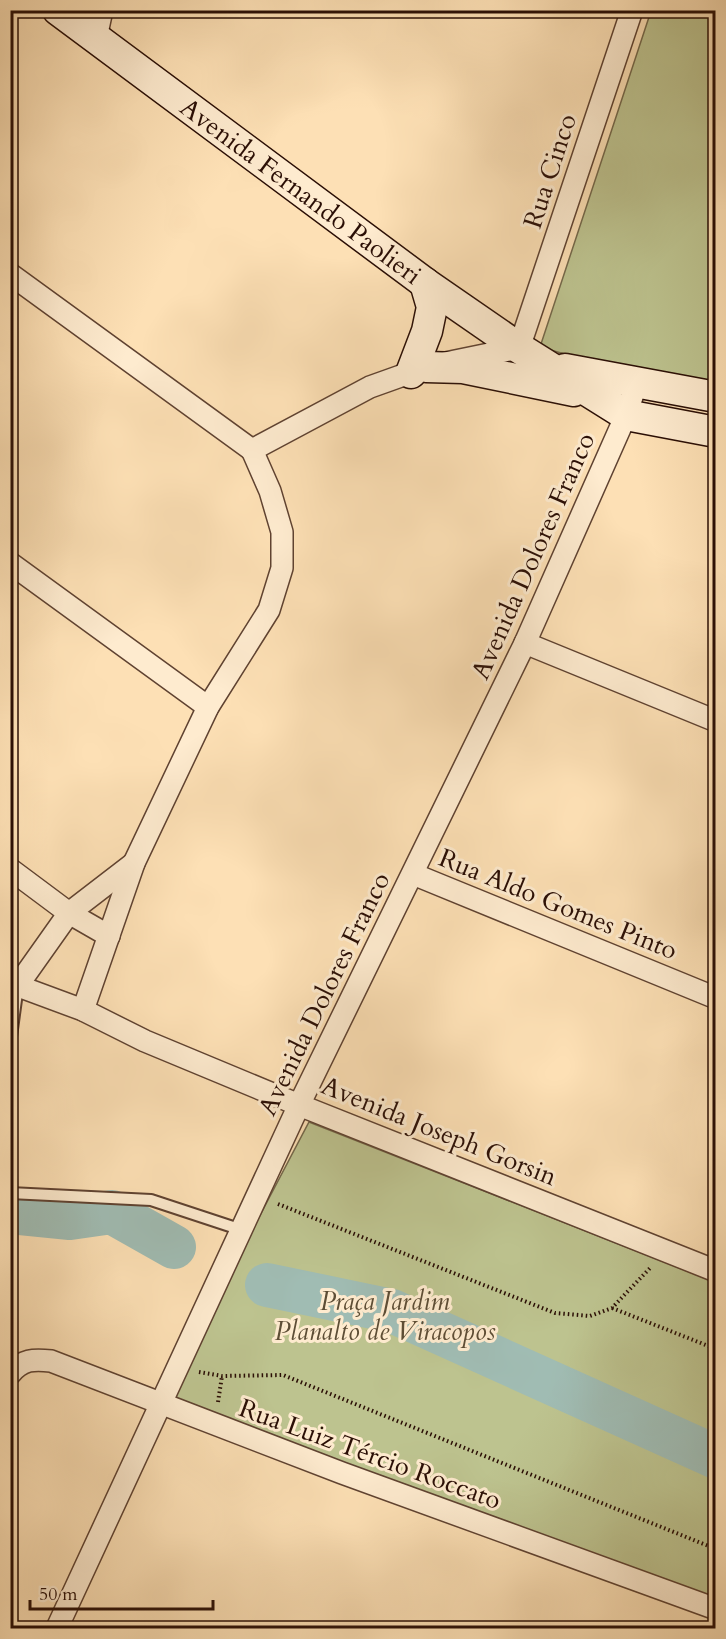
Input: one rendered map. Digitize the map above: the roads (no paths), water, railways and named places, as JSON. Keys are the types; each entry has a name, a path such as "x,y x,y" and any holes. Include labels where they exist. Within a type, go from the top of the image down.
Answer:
{"main road":[{"name":"Avenida Fernando Paolieri","path":"58,10 99,24 425,284 519,348 626,415 716,432"},
{"path":"425,284 432,307 418,370 464,368 598,397"},
{"name":"Avenida Fernando Paolieri","path":"547,365 716,397"}],"street":[{"name":"Rua Cinco","path":"519,348 632,10"},
{"path":"10,274 252,450 270,491 282,532 282,568 269,610 208,707 134,863 83,1010"},
{"path":"252,450 370,387 418,370 519,348"},
{"name":"Avenida Dolores Franco","path":"57,1629 299,1105 525,643 626,415 637,382"},
{"path":"10,563 208,707"},
{"path":"525,643 716,721"},
{"path":"14,984 69,913 134,863"},
{"path":"10,869 69,913 110,936"},
{"name":"Rua Aldo Gomes Pinto","path":"413,874 716,998"},
{"name":"Avenida Joseph Gorsin","path":"14,984 83,1010 145,1041 299,1105 716,1271"},
{"name":"Rua Luiz Tércio Roccato","path":"10,1374 16,1366 32,1359 51,1361 160,1404 716,1609"}],"lane":[{"path":"10,1044 14,984"},
{"path":"10,1193 152,1200 242,1230"}],"waterway":[{"path":"10,1212 70,1218 112,1212 174,1247"},
{"path":"267,1285 392,1311 716,1457"}],"park label":[{"name":"Praça Jardim Planalto de Viracopos","path":"385,1316"}]}
